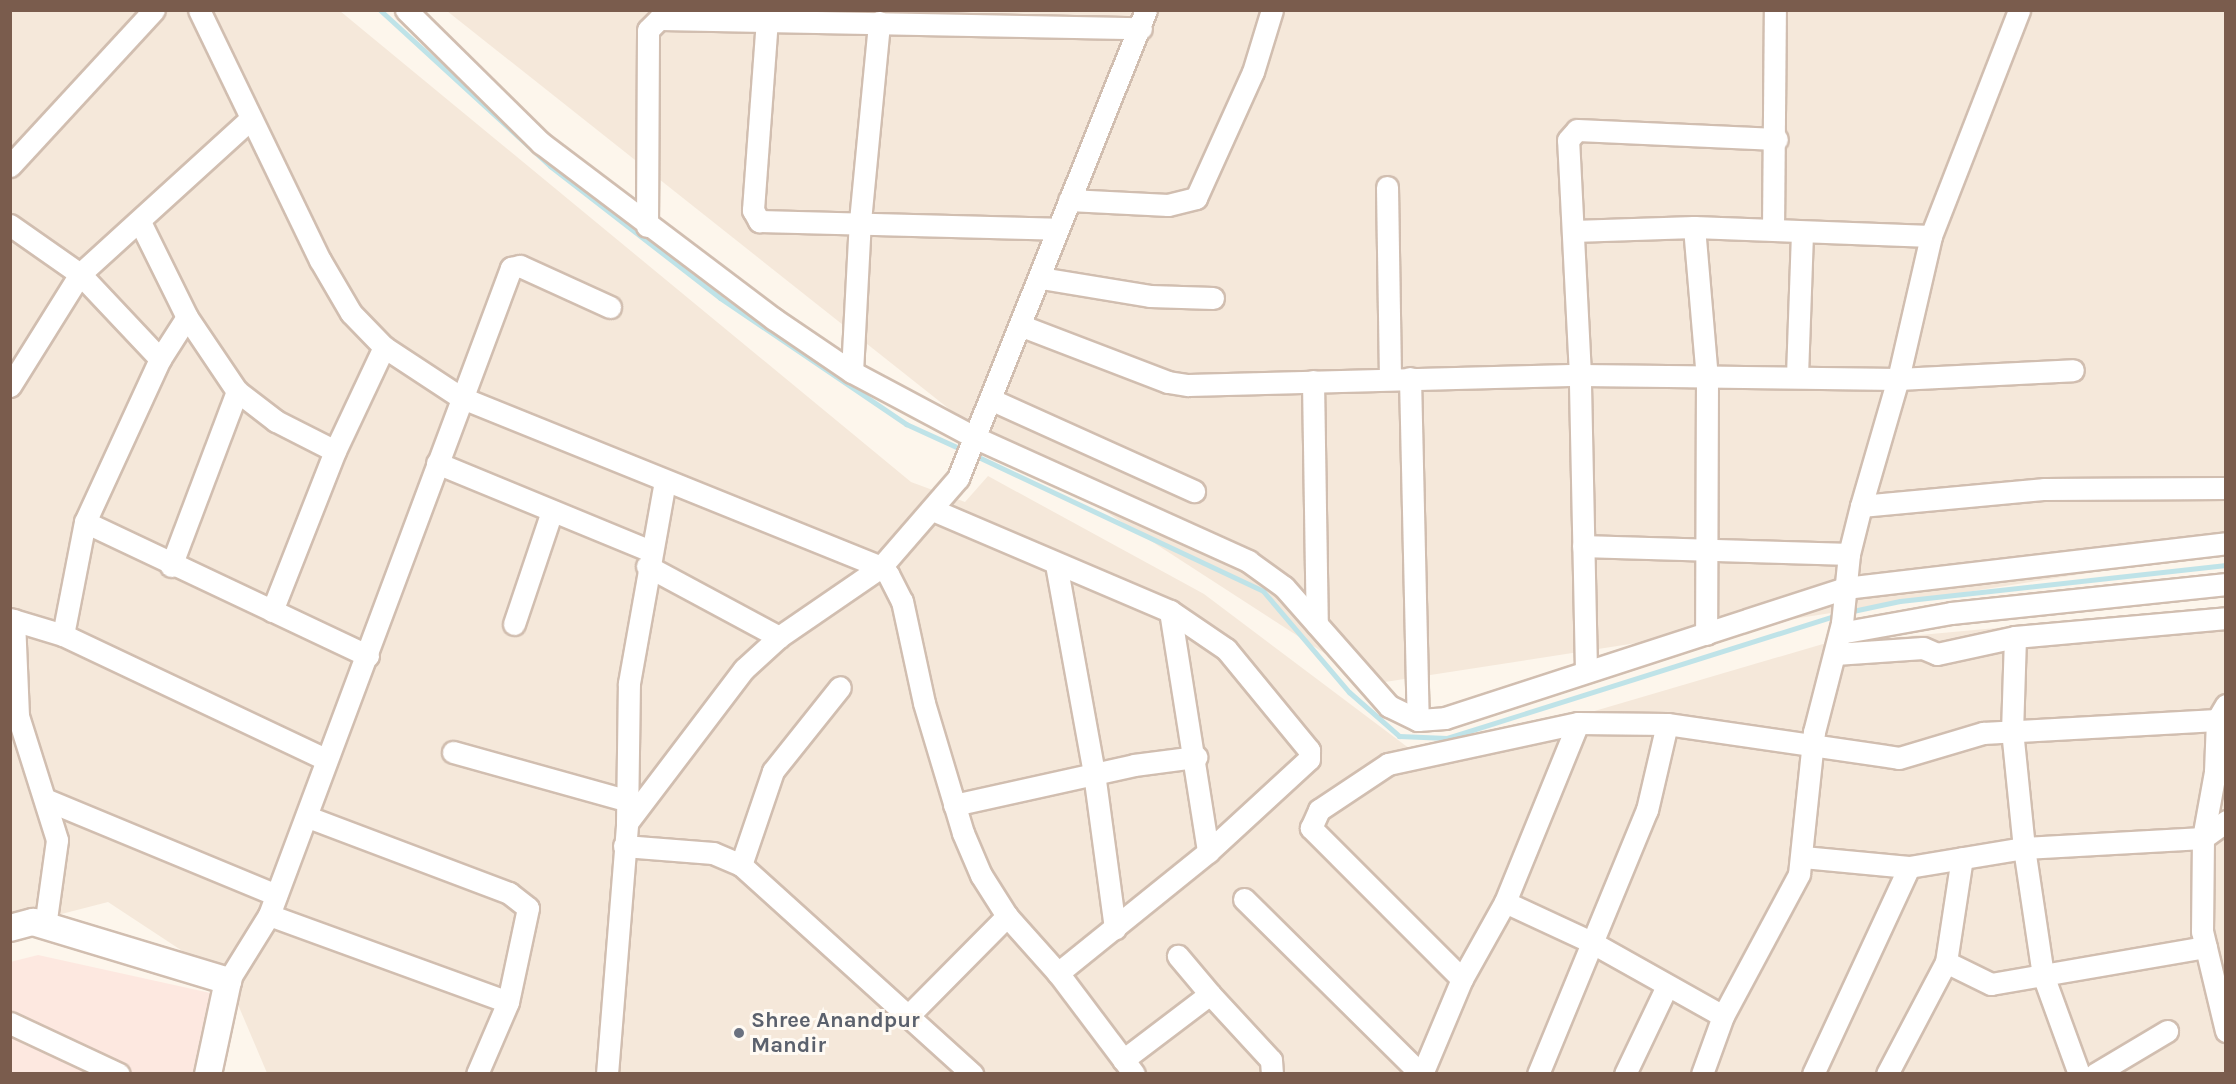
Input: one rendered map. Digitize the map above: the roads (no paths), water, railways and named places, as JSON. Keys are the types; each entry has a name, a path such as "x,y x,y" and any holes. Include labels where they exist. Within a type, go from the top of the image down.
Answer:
{"street":[{"path":"10,166 154,10"},
{"path":"199,10 249,120 346,304 384,347 460,397 881,567 902,600 924,703 954,805 981,875 1007,916 1058,973 1129,1067 1210,994"},
{"path":"406,10 541,143 647,226 852,372 974,443 1226,548 1284,588 1389,706 1418,720 1445,718 1706,634 1845,595 2226,543"},
{"path":"1069,200 1168,205 1196,198 1253,72 1272,10"},
{"path":"1773,229 1777,139 1775,10"},
{"path":"1702,1074 1724,1016 1793,888 1803,857 1814,745 1841,628 1849,554 1861,506 1898,379 1931,236 2019,10"},
{"path":"627,823 729,688 778,637 881,567 933,510 958,478 1022,326 1057,229 1143,19 879,22 822,15 767,19 680,14 659,19 648,30 647,226"},
{"path":"767,19 754,216 766,223 860,221 1057,229"},
{"path":"852,372 860,221 879,22"},
{"path":"10,386 80,274 141,224 249,120"},
{"path":"1586,671 1580,375 1568,140 1577,130 1777,139"},
{"path":"1387,187 1400,379 1418,720"},
{"path":"141,224 187,317 237,391 276,421 335,451"},
{"path":"10,225 80,274 160,359"},
{"path":"1573,231 1694,227 1773,229 1802,233 1931,236"},
{"path":"1694,227 1707,378 1706,634"},
{"path":"1797,376 1802,233"},
{"path":"208,1074 228,981 269,915 308,817 325,759 368,656 460,397 512,267 610,307"},
{"path":"1041,278 1150,296 1214,298"},
{"path":"63,635 85,522 160,359 187,317"},
{"path":"1022,326 1168,382 1580,375 1898,379 2073,370"},
{"path":"272,611 335,451 384,347"},
{"path":"1313,381 1317,624"},
{"path":"171,566 237,391"},
{"path":"990,399 1194,491"},
{"path":"437,464 552,511 649,558 778,637"},
{"path":"607,1074 627,823 625,800 629,683 664,481"},
{"path":"1861,506 2045,489 2226,488"},
{"path":"933,510 1170,611 1226,649 1309,750 1309,759 1208,852 1058,973"},
{"path":"514,624 552,511"},
{"path":"85,522 171,566 368,656"},
{"path":"1582,546 1849,554"},
{"path":"1056,564 1094,773 1115,929"},
{"path":"1841,628 1951,613 2226,584"},
{"path":"1170,611 1196,757 1208,852"},
{"path":"1835,654 1923,648 1936,654 2015,637 2226,618"},
{"path":"45,926 57,840 47,800 32,770 18,716 12,620 63,635 325,759"},
{"path":"2015,637 2012,730 2024,848 2043,975 2079,1074"},
{"path":"741,865 773,771 840,687"},
{"path":"1462,980 1311,828 1314,815 1388,764 1578,723 1667,724 1899,758 1971,735 2221,712 2215,772 2203,838 2206,947 2221,987 2226,1031"},
{"path":"1244,899 1422,1074 1462,980 1505,902 1578,723"},
{"path":"1538,1074 1647,810 1667,724"},
{"path":"453,752 625,800"},
{"path":"954,805 1094,773 1196,757"},
{"path":"47,800 276,895"},
{"path":"308,817 524,902 528,908 508,1002 477,1074"},
{"path":"1803,857 1908,867 2024,848 2203,838 2226,821"},
{"path":"624,846 713,853 741,865 972,1074"},
{"path":"1887,1074 1946,962 1962,858"},
{"path":"1812,1074 1908,867"},
{"path":"1505,902 1591,942 1724,1016"},
{"path":"269,915 508,1002"},
{"path":"908,1016 1007,916"},
{"path":"10,928 33,922 228,981"},
{"path":"1946,962 1991,984 2206,947"},
{"path":"1178,956 1271,1060 1272,1074"},
{"path":"1625,1074 1667,986"},
{"path":"10,1023 119,1074"},
{"path":"2096,1074 2167,1031"}],"waterway":[{"path":"380,10 550,166 720,298 906,424 963,450"},
{"path":"972,454 1263,591 1349,692 1399,736 1447,738 1836,615"},
{"path":"1848,612 1900,601 2226,565"}],"place":[{"name":"Shree Anandpur Mandir","path":"739,1033"}]}
